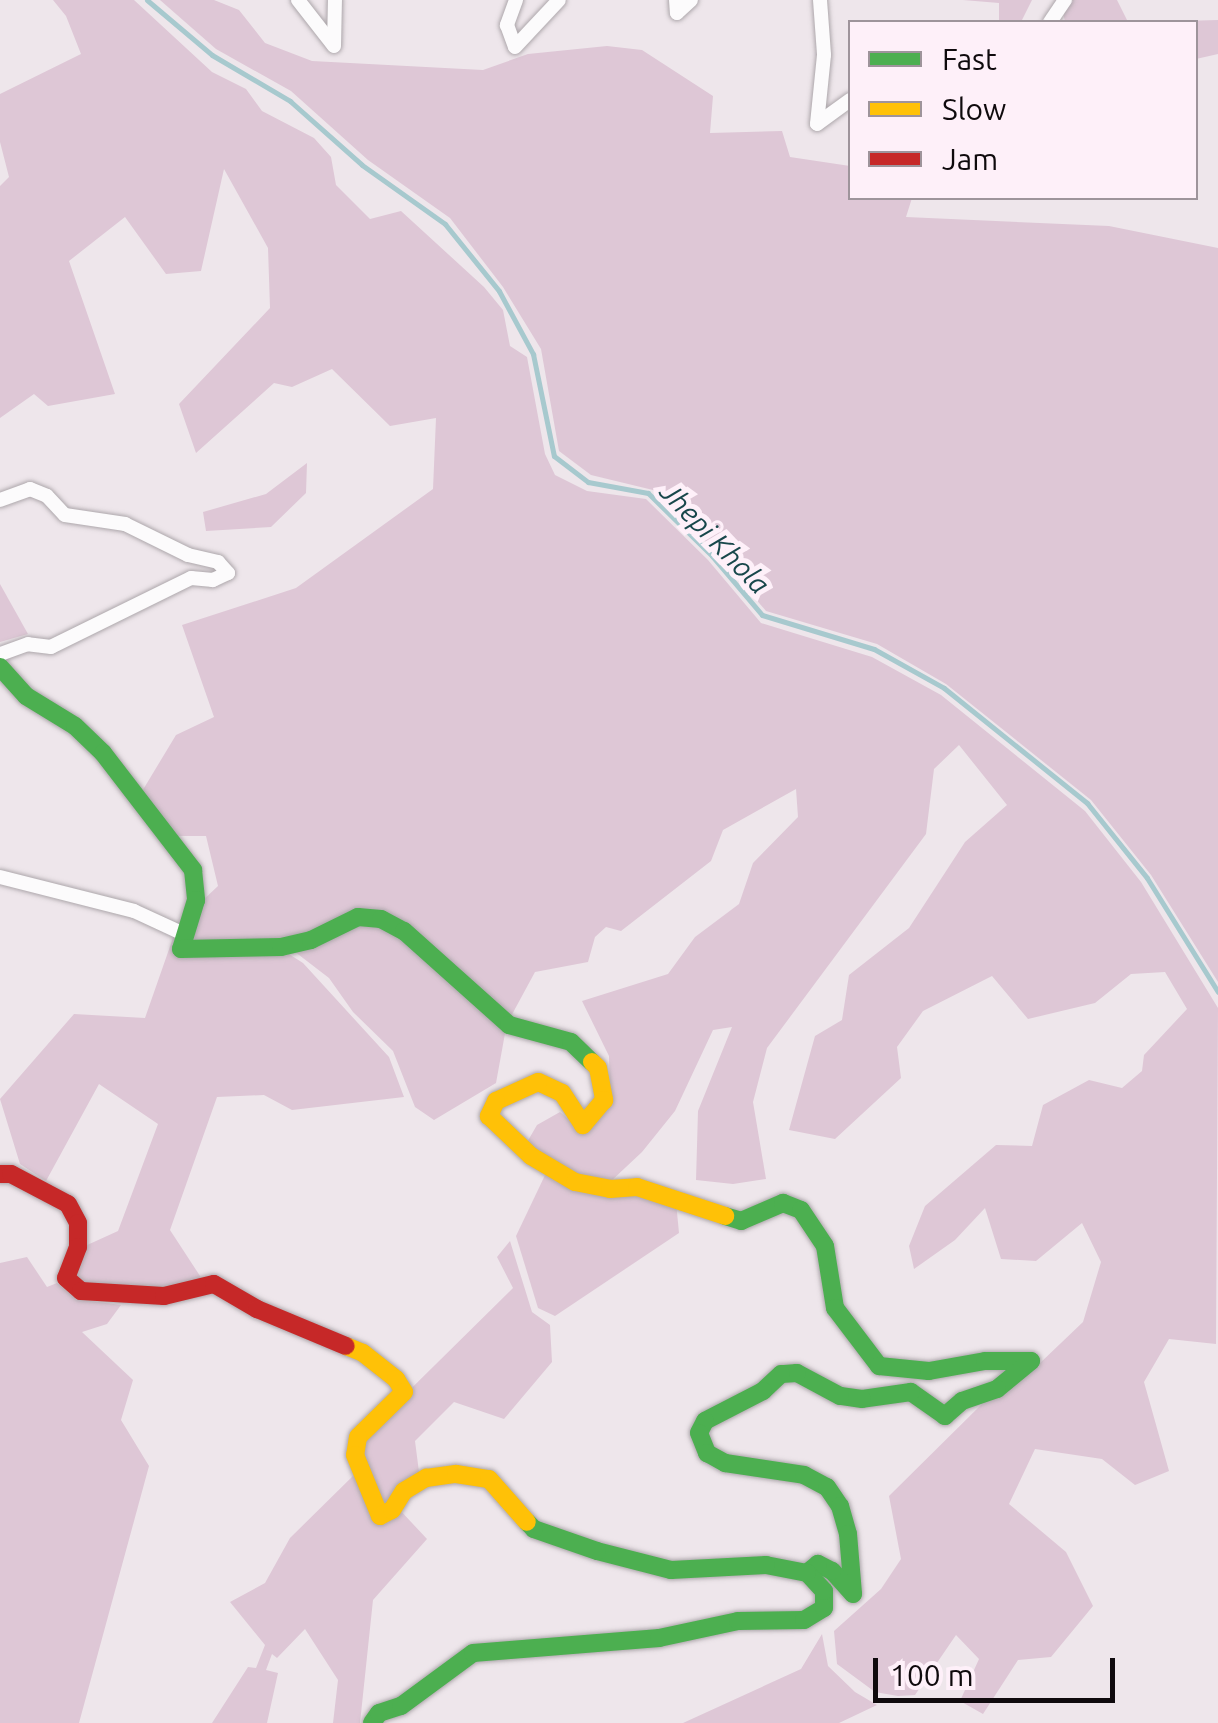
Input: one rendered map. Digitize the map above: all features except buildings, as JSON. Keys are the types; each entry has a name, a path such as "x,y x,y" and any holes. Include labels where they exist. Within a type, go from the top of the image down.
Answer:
{"street":[{"path":"298,0 334,46 334,0"},
{"path":"516,0 508,25 516,47 559,0"},
{"path":"676,0 677,13 691,0"},
{"path":"820,0 824,55 818,124 848,102"},
{"path":"0,500 30,489 47,496 65,515 124,524 188,555 218,562 228,573 213,580 191,578 51,646 28,644 0,654"},
{"path":"0,667 17,689 75,726 103,753 192,870 196,900 181,950 249,951 311,940 358,917 381,918 404,931 509,1025 571,1042 598,1068 604,1082 604,1100 582,1126 562,1093 538,1082 496,1101 488,1116 531,1156 575,1182 610,1189 637,1187 741,1221 783,1203 801,1210 824,1246 836,1308 880,1366 929,1371 985,1361 1032,1361 997,1390 962,1402 945,1416 911,1392 862,1399 840,1396 797,1373 781,1374 764,1392 706,1421 699,1433 706,1452 725,1463 804,1475 827,1487 840,1506 853,1562 853,1594 832,1571 818,1564 806,1573"},
{"path":"0,876 134,911 186,935"},
{"path":"0,1174 11,1174 68,1204 78,1223 78,1247 66,1278 82,1292 164,1296 214,1284 257,1308 363,1353 396,1379 404,1392 358,1437 354,1455 380,1516 392,1510 404,1490 426,1478 456,1474 489,1478 534,1529 597,1552 671,1570 766,1565 806,1573 824,1592 824,1608 804,1620 738,1621 598,1644 493,1648 473,1654 401,1706 379,1713 372,1723"}],"shaded area":[{"path":"53,0 134,0 212,72 246,89 262,111 314,138 331,157 336,185 370,219 401,211 484,287 503,310 510,346 527,357 545,454 555,475 587,491 646,499 708,560 761,623 872,657 941,695 1085,811 1141,882 1218,1008 1216,1344 1169,1339 1144,1382 1169,1471 1135,1485 1102,1459 1035,1449 1009,1504 1066,1552 1093,1606 1051,1657 1018,1660 983,1714 960,1701 979,1659 956,1635 915,1695 898,1696 875,1692 837,1664 834,1631 881,1589 901,1559 889,1496 985,1401 1039,1364 1083,1322 1101,1262 1082,1223 1036,1261 1001,1259 985,1208 955,1240 914,1269 909,1246 925,1206 996,1145 1032,1146 1043,1105 1089,1080 1122,1088 1142,1071 1144,1055 1187,1009 1165,972 1131,974 1095,1003 1028,1019 992,976 923,1011 897,1047 901,1078 835,1139 789,1130 815,1036 842,1020 849,975 909,928 965,842 1007,805 959,745 934,769 926,834 767,1048 753,1102 766,1179 733,1184 696,1180 698,1111 732,1027 713,1030 675,1111 642,1152 610,1182 579,1176 526,1144 537,1125 560,1112 581,1130 610,1096 609,1056 582,1001 668,974 695,937 739,904 753,863 798,817 796,789 723,830 711,861 621,931 606,927 595,937 588,962 535,972 509,1020 381,913 281,941 190,943 201,902 218,886 206,836 173,836 141,793 176,735 214,717 182,625 296,588 433,489 436,418 390,426 332,369 292,387 274,383 196,453 179,404 270,308 268,248 224,169 201,271 166,274 125,217 69,261 115,394 48,406 34,394 0,418 0,186 9,177 0,142 0,94 81,54 66,16"},
{"path":"160,0 214,0 239,10 265,43 312,61 483,70 528,54 607,46 642,50 713,96 710,133 782,131 790,157 848,166 848,200 911,200 906,217 1109,226 1218,248 1218,982 1151,875 1091,800 946,684 877,644 766,611 714,550 653,490 591,475 559,451 541,349 503,287 450,218 368,160 291,91 216,49"},
{"path":"963,0 1032,0 1022,20 999,20 999,3"},
{"path":"1070,0 1117,0 1127,20 1065,20 1063,11"},
{"path":"1218,20 1218,54 1198,59 1198,21"},
{"path":"307,463 306,493 271,527 206,531 203,512 266,494"},
{"path":"0,584 28,634 0,642"},
{"path":"359,922 382,923 506,1028 496,1083 434,1120 415,1107 393,1051 353,1012 329,978 290,948"},
{"path":"174,935 180,950 281,949 303,963 389,1057 404,1097 292,1110 264,1095 217,1097 170,1230 202,1279 163,1291 104,1291 70,1278 85,1246 118,1231 158,1124 99,1084 46,1181 20,1164 0,1099 74,1014 145,1018"},
{"path":"547,1171 676,1202 679,1233 555,1316 538,1308 516,1236"},
{"path":"510,1241 532,1312 550,1325 552,1362 504,1419 454,1402 415,1441 419,1472 400,1486 380,1511 360,1453 362,1437 513,1288 497,1257"},
{"path":"27,1257 47,1287 57,1283 76,1299 121,1305 107,1324 82,1332 133,1380 121,1420 149,1466 79,1723 0,1723 0,1263"},
{"path":"357,1472 370,1502 398,1508 427,1539 373,1600 360,1723 333,1723 338,1680 305,1629 277,1658 272,1654 266,1670 278,1673 267,1723 212,1723 248,1667 256,1668 265,1645 230,1602 265,1583 290,1538"},
{"path":"822,1634 828,1666 855,1692 877,1705 839,1723 683,1723 801,1669"}],"waterway":[{"name":"Jhepi Khola","path":"147,0 212,55 290,101 362,165 445,224 499,291 533,354 554,456 588,482 648,493 712,556 762,615 874,649 944,688 1087,803 1147,878 1218,992"}],"traffic: fast":[{"path":"0,667 26,696 75,726 103,753 193,870 196,900 181,949 281,947 311,940 358,917 381,919 404,931 509,1025 571,1042 592,1062"},
{"path":"725,1216 741,1221 783,1203 801,1210 825,1246 835,1308 879,1366 929,1371 985,1361 1031,1361 997,1389 962,1401 945,1416 911,1392 862,1399 840,1396 797,1373 781,1374 763,1391 705,1421 699,1433 707,1453 725,1463 804,1475 827,1487 840,1506 848,1534 853,1594 832,1571 818,1564 807,1573"},
{"path":"372,1723 379,1713 401,1706 473,1653 659,1638 738,1621 804,1620 824,1608 824,1591 807,1573 766,1565 671,1570 597,1551 534,1529 527,1522"}],"traffic: slow":[{"path":"592,1062 598,1068 604,1100 583,1125 562,1093 538,1082 496,1101 489,1116 531,1156 575,1182 610,1189 637,1187 725,1216"},
{"path":"346,1346 363,1353 396,1379 404,1392 358,1437 355,1455 380,1516 392,1510 404,1491 426,1478 456,1474 489,1479 527,1522"}],"traffic: jam":[{"path":"0,1174 11,1174 68,1204 78,1223 78,1247 66,1278 81,1291 164,1296 214,1284 257,1309 346,1346"}]}
